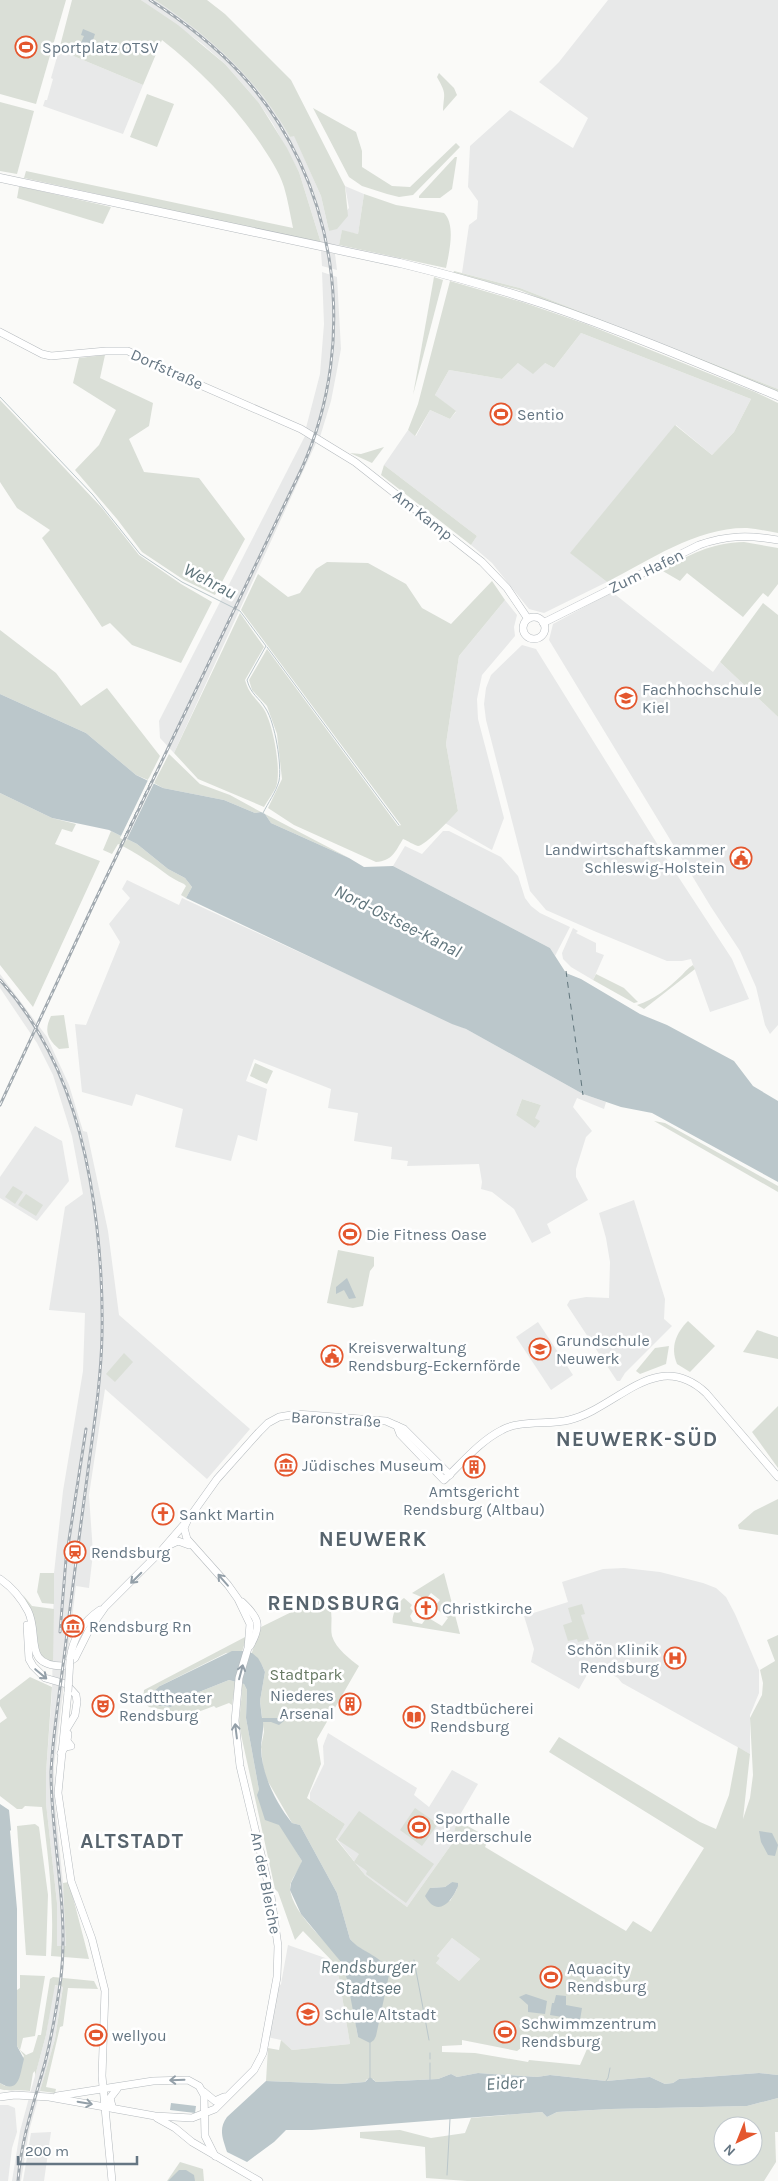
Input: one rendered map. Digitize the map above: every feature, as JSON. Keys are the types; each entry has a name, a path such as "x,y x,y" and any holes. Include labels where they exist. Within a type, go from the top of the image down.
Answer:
{"highway":[{"path":"0,178 400,263 456,277 596,322 778,398"}],"main road":[{"name":"Dorfstraße","path":"0,332 42,354 51,356 128,351 166,370 301,429"},
{"name":"Am Kamp","path":"301,429 367,471 482,562 507,588 528,619"},
{"name":"Zum Hafen","path":"543,623 699,545 722,538 754,536 778,540"},
{"path":"535,618 543,623 542,635 531,638 526,636 523,628 528,619 535,618"},
{"name":"Baronstraße","path":"187,1521 217,1479 264,1427 275,1419 290,1414 379,1420 397,1426 400,1434 447,1477 491,1436 504,1428 558,1422 578,1417 652,1377 672,1376 697,1384 778,1478"},
{"path":"187,1521 184,1532 194,1548 256,1618 258,1624 257,1633 248,1648"},
{"path":"31,1652 44,1662 61,1666 71,1662 89,1630 105,1607 161,1551 187,1521"},
{"path":"161,1551 178,1541 183,1541 194,1548"},
{"path":"0,1579 12,1588 24,1605 31,1663 38,1673 48,1680 66,1684 76,1695 77,1709 68,1737 68,1744 71,1746 65,1748 61,1753"},
{"name":"An der Bleiche","path":"49,2097 111,2106 154,2116 187,2119 215,2109 254,2070 263,2053 276,1977 277,1933 274,1912 240,1766 235,1722 239,1678 248,1648 250,1628 238,1599"},
{"path":"105,1607 93,1615 78,1631 73,1643 58,1794 71,1881 92,1939 105,1991 106,2015 102,2076 104,2089 114,2112 109,2118 107,2132 112,2181"},
{"path":"64,1735 73,1719"},
{"path":"103,2064 108,2081 119,2088"},
{"path":"84,2093 93,2089 102,2076"},
{"path":"0,2098 15,2095 49,2097 119,2088 153,2081 188,2080 199,2086 207,2096 215,2101 229,2095"},
{"path":"199,2086 204,2095 205,2136 215,2156"},
{"path":"107,2132 111,2106 119,2088"},
{"path":"205,2123 215,2109"},
{"path":"154,2116 175,2128 192,2142 259,2181"}],"shaded area":[{"path":"141,0 155,0 207,36 248,76 280,119 290,137 294,135 321,196 329,231 349,208 345,186 364,194 358,234 342,231 339,245 321,243 299,172 273,124 259,103 225,64 201,43"},
{"path":"608,0 778,0 778,389 520,288 462,273 469,225 477,219 478,201 468,187 470,146 510,110 573,148 588,118 539,82 559,62"},
{"path":"59,50 143,85 123,134 43,106 45,100 47,100 53,79 51,78"},
{"path":"321,251 335,254 337,270 322,266"},
{"path":"322,272 337,277 341,349 331,401 320,437 306,428 320,374 324,324"},
{"path":"581,333 751,399 734,432 712,455 676,425 571,553 607,582 544,613 529,609 492,563 471,545 477,536 384,465 408,430 416,436 430,410 450,419 456,412 435,395 449,370 502,379 518,363 545,363 554,368"},
{"path":"305,436 316,443 174,753 160,738 159,721"},
{"path":"612,592 713,672 720,662 778,717 778,1025 770,1034 765,1025 756,987 740,951 711,907 549,640 553,624"},
{"path":"505,600 517,615 514,627 515,636 482,675 477,699 478,719 504,818 492,850 445,823 458,811 446,744 459,656"},
{"path":"522,645 536,649 666,858 732,959 749,999 710,1012 691,959 667,961 594,931 546,910 530,891 486,720 484,704 486,688 491,675"},
{"path":"443,831 449,831 501,857 518,876 525,898 531,906 540,913 570,927 555,956 550,948 393,866 405,846 422,854"},
{"path":"127,880 179,905 182,898 466,1029 583,1094 606,1102 604,1109 577,1098 573,1107 592,1131 586,1137 576,1169 576,1177 588,1200 547,1224 551,1233 532,1243 514,1209 492,1192 481,1189 482,1182 479,1164 407,1166 408,1161 391,1159 392,1147 354,1141 358,1113 328,1108 331,1089 254,1059 246,1081 267,1089 257,1141 238,1135 231,1161 175,1147 183,1109 136,1094 132,1106 82,1092 75,1024 86,1025 120,942 109,924 130,898 122,889","holes":["522,1099 541,1105 534,1118 516,1115"]},
{"path":"573,928 578,931 576,933 596,943 596,952 604,955 593,980 571,967 563,959 562,953"},
{"name":"Rendsburg","path":"0,974 47,1037 69,1085 83,1131 87,1132 108,1231 119,1315 250,1429 207,1479 105,1389 89,1495 93,1553 89,1588 76,1586 54,1766 55,1803 65,1903 66,1946 57,1947 57,1903 46,1803 46,1773 52,1692 54,1573 63,1491 83,1371 85,1313 49,1310 65,1207 83,1194 72,1136 53,1075 37,1043 0,988"},
{"path":"35,1126 62,1141 69,1181 37,1221 0,1198 0,1177"},
{"path":"634,1200 665,1299 664,1319 672,1326 625,1373 620,1381 617,1381 567,1305 570,1300 586,1297 609,1298 610,1262 599,1213"},
{"name":"Grundschule Neuwerk","path":"538,1322 573,1375 551,1390 516,1337"},
{"name":"Schön Klinik Rendsburg","path":"624,1568 660,1572 703,1583 716,1588 726,1597 759,1670 759,1693 750,1715 750,1754 622,1683 618,1678 593,1664 579,1689 531,1662 534,1649 524,1616 568,1602 562,1582 603,1569"},
{"path":"328,1733 417,1788 414,1795 429,1807 452,1770 478,1784 457,1820 451,1845 407,1907 365,1875 336,1838 345,1824 310,1800 310,1793 324,1764 323,1746"},
{"path":"452,1938 480,1959 459,1981 436,1963 440,1958 437,1956"},
{"name":"Schule Altstadt","path":"288,1945 331,1960 337,1966 350,2044 292,2050 281,2040 267,2037 275,1992 281,1984"},
{"path":"54,1985 63,1987 55,2039 29,2131 21,2181 12,2181 20,2131 46,2035"},
{"path":"0,2105 8,2105 15,2108 17,2132 12,2148 8,2181 0,2181"},
{"path":"51,2132 44,2181 23,2181 31,2133"}],"green space":[{"name":"Sportplatz OTSV","path":"0,0 66,0 36,104 0,94"},
{"path":"72,0 141,0 178,25 225,64 259,103 287,148 299,172 321,243 24,178 26,171 293,228 282,181 274,164 260,143 215,88 162,40 143,85 59,50"},
{"path":"155,0 207,0 225,14 291,80 345,186 348,216 337,229 329,231 321,196 294,136 290,137 263,96 214,44"},
{"path":"439,73 454,88 457,95 443,111 444,94 437,77"},
{"path":"147,94 174,104 157,147 130,137"},
{"path":"0,102 34,111 17,174 0,171"},
{"path":"313,108 356,132 362,151 362,167 392,186 410,187 456,143 460,147 413,195 399,197 387,194 362,186 349,177"},
{"path":"457,157 452,189 440,198 419,198 419,196"},
{"path":"19,187 111,207 103,224 17,198"},
{"path":"364,194 396,205 444,213 448,218 451,232 446,268 339,245 342,230 358,234"},
{"path":"454,271 520,288 778,389 778,392 519,290 453,274"},
{"path":"434,277 443,280 413,395"},
{"path":"450,281 522,302 586,324 778,403 778,533 747,528 728,529 710,533 674,546 607,582 570,553 675,425 712,455 734,432 751,399 581,333 554,368 545,363 533,374 518,363 502,379 449,370 435,395 456,411 450,419 430,410 415,436 408,430 418,404"},
{"path":"105,355 100,378 153,403 149,426 129,439 144,472 199,478 245,539 215,595 184,580 142,552 117,519 75,470 99,445 116,410 73,383 79,358"},
{"path":"0,400 102,508 139,555 181,584 212,602 181,663 132,645 110,623 102,627 42,538 50,530 17,508 0,482"},
{"path":"384,447 372,463 350,453 361,454"},
{"path":"384,465 477,536 471,545 381,475"},
{"path":"744,542 778,548 778,584 768,597 763,593 743,617 687,573 680,581 661,570 711,547"},
{"path":"327,562 368,563 406,584 422,608 451,624 492,581 505,600 459,656 446,744 458,811 426,842 418,846 403,839 393,855 386,860 376,862 294,825 268,808 282,779 277,734 267,706 252,690 249,680 267,649 398,826 401,825 241,610 258,574 288,597 300,593 316,569"},
{"path":"763,603 778,615 778,717 720,662"},
{"path":"240,613 264,647 245,680 250,692 267,715 276,747 278,780 264,807 198,779 174,753"},
{"path":"0,630 56,673 81,706 107,688 160,756 148,780 136,775 86,733 0,694"},
{"path":"169,754 200,784 230,795 261,812 255,813 224,800 163,788 154,783"},
{"path":"0,793 52,818 76,824 72,832 62,829 55,844 100,861 33,1007 0,965"},
{"path":"265,814 349,858 271,823"},
{"path":"111,831 137,844 168,869 185,878 192,887 186,898 181,895 186,886 184,884 132,851 118,844 112,854 103,850"},
{"path":"693,965 695,969 644,1009 637,1005 660,993"},
{"path":"596,974 624,988 638,1002 634,1003 593,980"},
{"path":"64,1015 69,1048 59,1049 49,1038 47,1030 51,1016"},
{"path":"255,1063 273,1071 267,1084 250,1076"},
{"path":"522,1099 541,1105 535,1118 540,1121 535,1128 516,1115"},
{"path":"654,1121 665,1123 778,1186 778,1192"},
{"path":"13,1186 23,1192 15,1204 5,1197"},
{"path":"26,1194 43,1205 36,1216 18,1205"},
{"path":"338,1250 374,1257 374,1266 370,1271 363,1306 353,1308 327,1303"},
{"path":"688,1321 715,1346 690,1372 677,1364 674,1352 677,1335"},
{"path":"757,1330 778,1337 778,1359 743,1352"},
{"path":"669,1346 666,1364 640,1374 636,1371 655,1348"},
{"path":"124,1353 133,1362 115,1382 106,1374"},
{"path":"778,1406 778,1468 752,1432"},
{"path":"778,1499 778,1535 739,1529 738,1525 754,1511"},
{"path":"40,1573 54,1573 54,1604 42,1603 37,1592"},
{"path":"444,1573 460,1634 393,1623 396,1609 404,1598 412,1605 410,1608 413,1611 410,1616 413,1622 422,1624 427,1617 442,1626 448,1618 434,1607 440,1600 431,1593 426,1599 412,1593"},
{"path":"23,1595 32,1606 54,1609 53,1662 41,1655 36,1641 31,1610"},
{"name":"Stadtpark","path":"318,1599 324,1601 330,1608 331,1631 334,1641 359,1666 317,1739 321,1764 307,1798 345,1824 336,1839 365,1875 407,1907 451,1845 457,1820 489,1838 485,1847 626,1931 633,1921 651,1932 704,1848 549,1752 559,1737 700,1822 716,1829 729,1795 738,1747 750,1754 743,1819 750,1798 753,1775 750,1718 762,1695 763,1683 760,1670 775,1661 767,1640 778,1635 778,2075 759,2073 679,2079 673,2083 665,2084 650,2077 606,2081 550,2075 537,2077 478,2073 457,2077 451,2074 438,2079 376,2082 373,2079 367,2079 365,2082 340,2084 266,2081 268,2048 279,2050 281,2040 292,2050 350,2044 337,1966 303,1931 295,1940 278,1892 275,1889 239,1723 242,1691 234,1692 232,1705 229,1703 216,1708 214,1706 190,1715 149,1707 143,1701 144,1690 247,1636 242,1652 226,1653 160,1686 161,1706 171,1707 179,1700 229,1680 244,1684 247,1690 246,1718 259,1790 302,1861 290,1886 293,1899 304,1918 335,1954 345,1970 358,2037 383,1963 354,1944 350,1939 337,1893 300,1825 292,1823 266,1778 261,1747 264,1732 260,1701 265,1672 262,1665 251,1655 261,1627","holes":["452,1882 457,1889 450,1901 430,1888 445,1887","452,1938 480,1959 459,1981 436,1963 440,1958 437,1956","462,2040 517,2051 532,2040 578,2042 587,2049 580,2065 529,2060 528,2062 475,2053 442,2052 442,2046 462,2045"]},
{"path":"582,1604 585,1614 581,1615 589,1639 578,1642 577,1639 568,1641 563,1625 572,1622 568,1608"},
{"path":"30,1677 52,1687 46,1773 46,1803 57,1903 57,1946 66,1946 63,1883 69,1882 89,1959 51,1956 52,1918 49,1863 42,1807 25,1806 22,1809 17,1809 0,1796 0,1723 7,1718 0,1706 0,1700"},
{"name":"Sporthalle Herderschule","path":"415,1808 438,1824 422,1846 400,1830"},
{"path":"359,1811 434,1864 406,1903 366,1874 367,1871 354,1862 359,1854 338,1840"},
{"path":"35,1824 39,1827 48,1895 46,1956 26,1955 17,1826"},
{"path":"20,1975 45,1976 35,2036 23,2038 20,2050 26,2055 33,2052 38,2035 41,2035 50,1979 53,1977 94,1981 98,1989 68,1988 63,2026 60,2027 46,2087 56,2089 55,2093 40,2091 55,2039 63,1987 55,1985 46,2035 35,2076 35,2071 33,2073 30,2091 0,2089 0,2083 5,2086 24,2056 17,2046 17,1990 20,1988"},
{"path":"778,2098 778,2132 775,2132 776,2162 764,2181 467,2181 426,2178 425,2147 360,2138 360,2132 400,2130 431,2138 465,2133 471,2118 542,2112 547,2117 557,2112 747,2106"},
{"path":"180,2162 203,2169 204,2181 167,2181"}],"water":[{"path":"83,29 95,34 90,49 80,45 84,36 81,35"},
{"name":"Nord-Ostsee-Kanal","path":"0,694 86,733 136,775 163,788 224,800 255,813 261,812 265,814 271,823 349,858 364,867 393,866 550,948 566,973 581,979 640,1014 667,1025 734,1061 753,1086 778,1101 778,1182 652,1113 621,1107 583,1094 466,1029 186,898 192,887 185,878 168,869 137,844 109,830 52,818 0,793"},
{"path":"347,1278 356,1298 349,1299 344,1290 336,1294 336,1287"},
{"name":"Rendsburger Stadtsee","path":"232,1651 252,1653 262,1665 265,1672 260,1701 262,1718 278,1718 285,1712 284,1721 279,1725 263,1722 262,1759 267,1779 275,1798 292,1823 300,1825 337,1893 350,1939 383,1963 387,1969 389,1975 376,2036 370,2043 358,2037 347,1979 341,1962 301,1914 290,1890 291,1883 302,1861 279,1825 265,1820 257,1795 259,1790 246,1718 247,1690 244,1684 229,1680 179,1700 171,1707 147,1704 146,1698 160,1686"},
{"path":"0,1804 9,1810 11,1830 17,1909 17,2046 24,2059 18,2081 12,2086 0,2083"},
{"path":"759,1831 772,1833 778,1845 775,1856 768,1855 761,1842"},
{"path":"452,1882 458,1883 458,1886 452,1897 444,1905 440,1907 435,1906 425,1896 430,1888 445,1887"},
{"path":"526,1994 547,2001 545,2014 528,2012 528,2005 519,1997"},
{"path":"556,1995 566,1996 566,2005 582,2008 580,2020 550,2015 552,2003 554,2003"},
{"name":"Eider","path":"478,2073 537,2077 550,2075 606,2081 650,2077 665,2084 673,2083 679,2079 759,2073 778,2075 778,2098 747,2106 611,2109 557,2112 547,2117 542,2112 312,2130 286,2130 274,2142 247,2162 227,2152 223,2138 222,2130 227,2117 266,2081 340,2084 365,2082 370,2077 376,2082 438,2079 451,2074 457,2077"},
{"path":"171,2103 196,2106 195,2113 170,2110"},
{"path":"179,2170 186,2170 194,2175 195,2181 168,2181"}],"pier":[{"path":"149,778 155,781 126,841 120,838"}],"waterway":[{"name":"Wehrau","path":"0,397 93,495 140,554 182,582 240,611 266,646 247,680 253,693 269,715 279,755 279,781 263,813"},
{"path":"267,647 399,825"},
{"path":"414,1960 429,2040"},
{"path":"370,2043 370,2077"},
{"path":"430,2053 430,2059"},
{"path":"430,2063 430,2080"},
{"path":"606,2081 610,2068"},
{"path":"447,2175 450,2119"}],"ferry route":[{"path":"120,846 155,773"},
{"path":"566,971 583,1095"}],"railway":[{"path":"0,1105 94,903 302,468 320,418 331,367 334,314 330,262 318,211 300,162 274,116 241,74 198,34 150,0"},
{"path":"0,980 34,1024 47,1048 59,1073 78,1125 96,1218 100,1257 102,1316 98,1389 56,1715 51,1772 63,1925 61,1977 50,2042 25,2136 18,2181"},
{"path":"60,1632 66,1559 86,1429"}],"place":[{"name":"Sportplatz OTSV","path":"26,47"},
{"name":"Sentio","path":"501,414"},
{"name":"Fachhochschule Kiel","path":"626,698"},
{"name":"Landwirtschaftskammer Schleswig-Holstein","path":"741,858"},
{"name":"Die Fitness Oase","path":"350,1234"},
{"name":"Grundschule Neuwerk","path":"540,1349"},
{"name":"Kreisverwaltung Rendsburg-Eckernförde","path":"332,1356"},
{"name":"Jüdisches Museum","path":"286,1465"},
{"name":"Amtsgericht Rendsburg (Altbau)","path":"474,1467"},
{"name":"Sankt Martin","path":"163,1514"},
{"name":"Rendsburg","path":"75,1552"},
{"name":"Christkirche","path":"426,1608"},
{"name":"Rendsburg Rn","path":"73,1626"},
{"name":"Schön Klinik Rendsburg","path":"675,1658"},
{"name":"Niederes Arsenal","path":"350,1704"},
{"name":"Stadttheater Rendsburg","path":"103,1706"},
{"name":"Stadtbücherei Rendsburg","path":"414,1717"},
{"name":"Sporthalle Herderschule","path":"419,1827"},
{"name":"Aquacity Rendsburg","path":"551,1977"},
{"name":"Schule Altstadt","path":"308,2014"},
{"name":"Schwimmzentrum Rendsburg","path":"505,2032"},
{"name":"wellyou","path":"96,2035"}],"district":[{"name":"NEUWERK-SÜD","path":"637,1439"},
{"name":"NEUWERK","path":"373,1539"},
{"name":"RENDSBURG","path":"334,1603"},
{"name":"ALTSTADT","path":"132,1841"}]}
